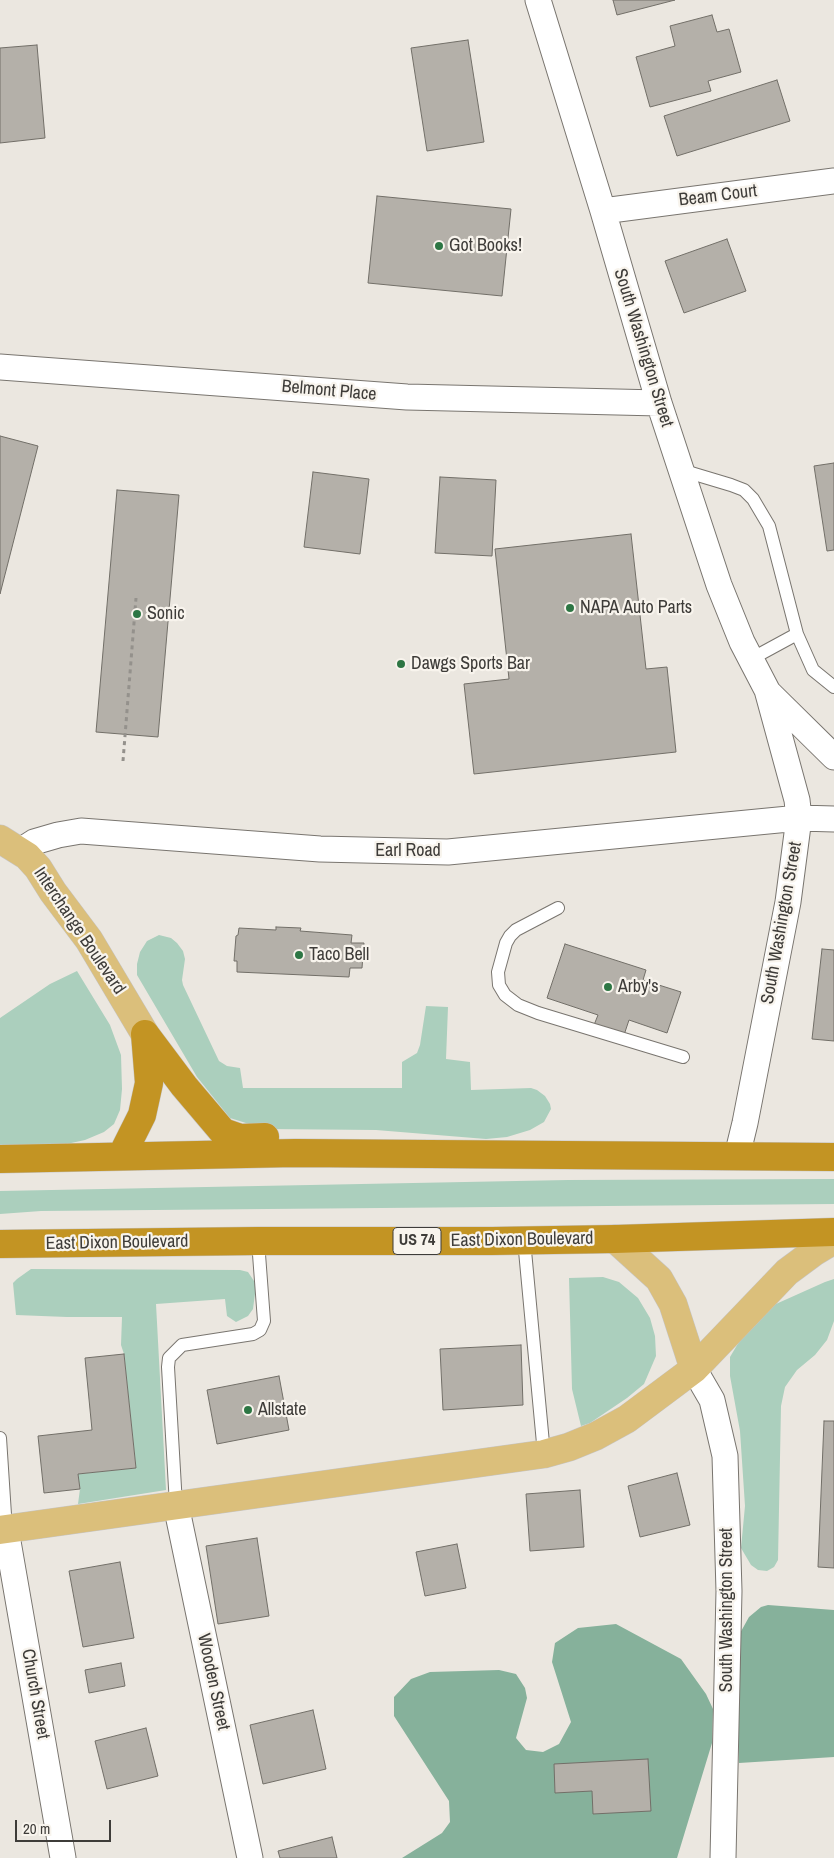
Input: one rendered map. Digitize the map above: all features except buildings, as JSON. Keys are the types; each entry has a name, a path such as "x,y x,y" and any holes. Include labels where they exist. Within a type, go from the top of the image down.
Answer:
{"highway":[{"path":"145,1034 189,1092 223,1132 240,1138 278,1138 287,1142 295,1153"},
{"path":"122,1155 142,1115 148,1083 145,1034"},
{"path":"0,1159 122,1155 295,1153 834,1157"},
{"name":"East Dixon Boulevard","path":"0,1244 615,1239 834,1232"}],"main road":[{"name":"Interchange Boulevard","path":"10,845 27,856 38,868 53,892 89,940 145,1034"},
{"path":"615,1239 659,1279 673,1304 694,1369"},
{"path":"3,1530 544,1454 569,1447 596,1436 627,1419 694,1369 787,1272 834,1240"}],"street":[{"name":"South Washington Street","path":"538,0 603,211 659,403 681,470 719,584 750,659 766,690 792,779 799,818 788,902 737,1156"},
{"name":"Beam Court","path":"603,211 834,181"},
{"name":"Belmont Place","path":"0,367 407,397 659,403"},
{"name":"South Washington Street","path":"766,690 834,757"},
{"name":"Earl Road","path":"10,845 81,832 320,849 448,852 799,818 834,819"},
{"name":"South Washington Street","path":"694,1369 712,1400 725,1456 729,1591 723,1858"},
{"name":"Wooden Street","path":"176,1505 250,1858"},
{"name":"Church Street","path":"3,1530 63,1858"}],"lane":[{"path":"681,470 744,490 753,499 769,526 797,634 813,670 834,687"},
{"path":"750,659 797,634"},
{"path":"558,908 516,930 510,936 506,943 498,972 499,985 505,995 518,1005 538,1013 683,1057"},
{"path":"524,1240 544,1454"},
{"path":"176,1505 169,1358 182,1345 254,1334 260,1330 264,1321 258,1241"},
{"path":"0,1438 3,1530"}],"path":[{"path":"123,761 136,598"}],"green space":[{"path":"159,935 171,938 183,951 185,959 183,985 219,1061 227,1066 240,1068 243,1088 402,1088 402,1062 417,1053 426,1006 448,1007 446,1059 470,1062 471,1090 531,1088 545,1096 551,1109 544,1122 530,1130 507,1137 486,1139 376,1130 265,1129 230,1118 197,1077 137,975 140,952 147,941"},
{"path":"77,971 110,1025 121,1055 122,1089 120,1110 114,1124 104,1132 85,1140 48,1148 0,1153 0,1018 50,984"},
{"path":"834,1179 834,1204 41,1211 0,1214 0,1191 568,1180"},
{"path":"31,1269 240,1270 248,1272 254,1281 256,1286 253,1309 248,1316 236,1322 227,1316 225,1299 156,1304 166,1490 78,1504 80,1489 78,1474 136,1468 124,1354 121,1345 122,1317 16,1315 13,1283"},
{"path":"603,1277 619,1282 638,1298 650,1318 655,1336 656,1356 644,1384 590,1423 581,1426 572,1389 569,1278"},
{"path":"834,1279 834,1321 827,1340 815,1355 797,1370 785,1387 781,1406 778,1560 774,1567 767,1571 758,1570 751,1565 741,1548 745,1506 740,1431 730,1376 730,1357 749,1325 767,1308"},
{"path":"768,1605 834,1610 834,1757 739,1763 739,1635 749,1617 761,1607"},
{"path":"616,1624 681,1659 706,1694 713,1709 712,1743 677,1858 402,1858 442,1833 450,1822 449,1801 394,1716 394,1697 411,1679 430,1672 499,1670 516,1674 525,1688 527,1698 516,1738 526,1750 543,1752 559,1744 571,1722 552,1662 555,1643 578,1628"}],"place":[{"name":"Got Books!","path":"439,246"},
{"name":"NAPA Auto Parts","path":"570,608"},
{"name":"Sonic","path":"137,614"},
{"name":"Dawgs Sports Bar","path":"401,664"},
{"name":"Taco Bell","path":"299,955"},
{"name":"Arby's","path":"608,987"},
{"name":"Allstate","path":"248,1410"}]}
